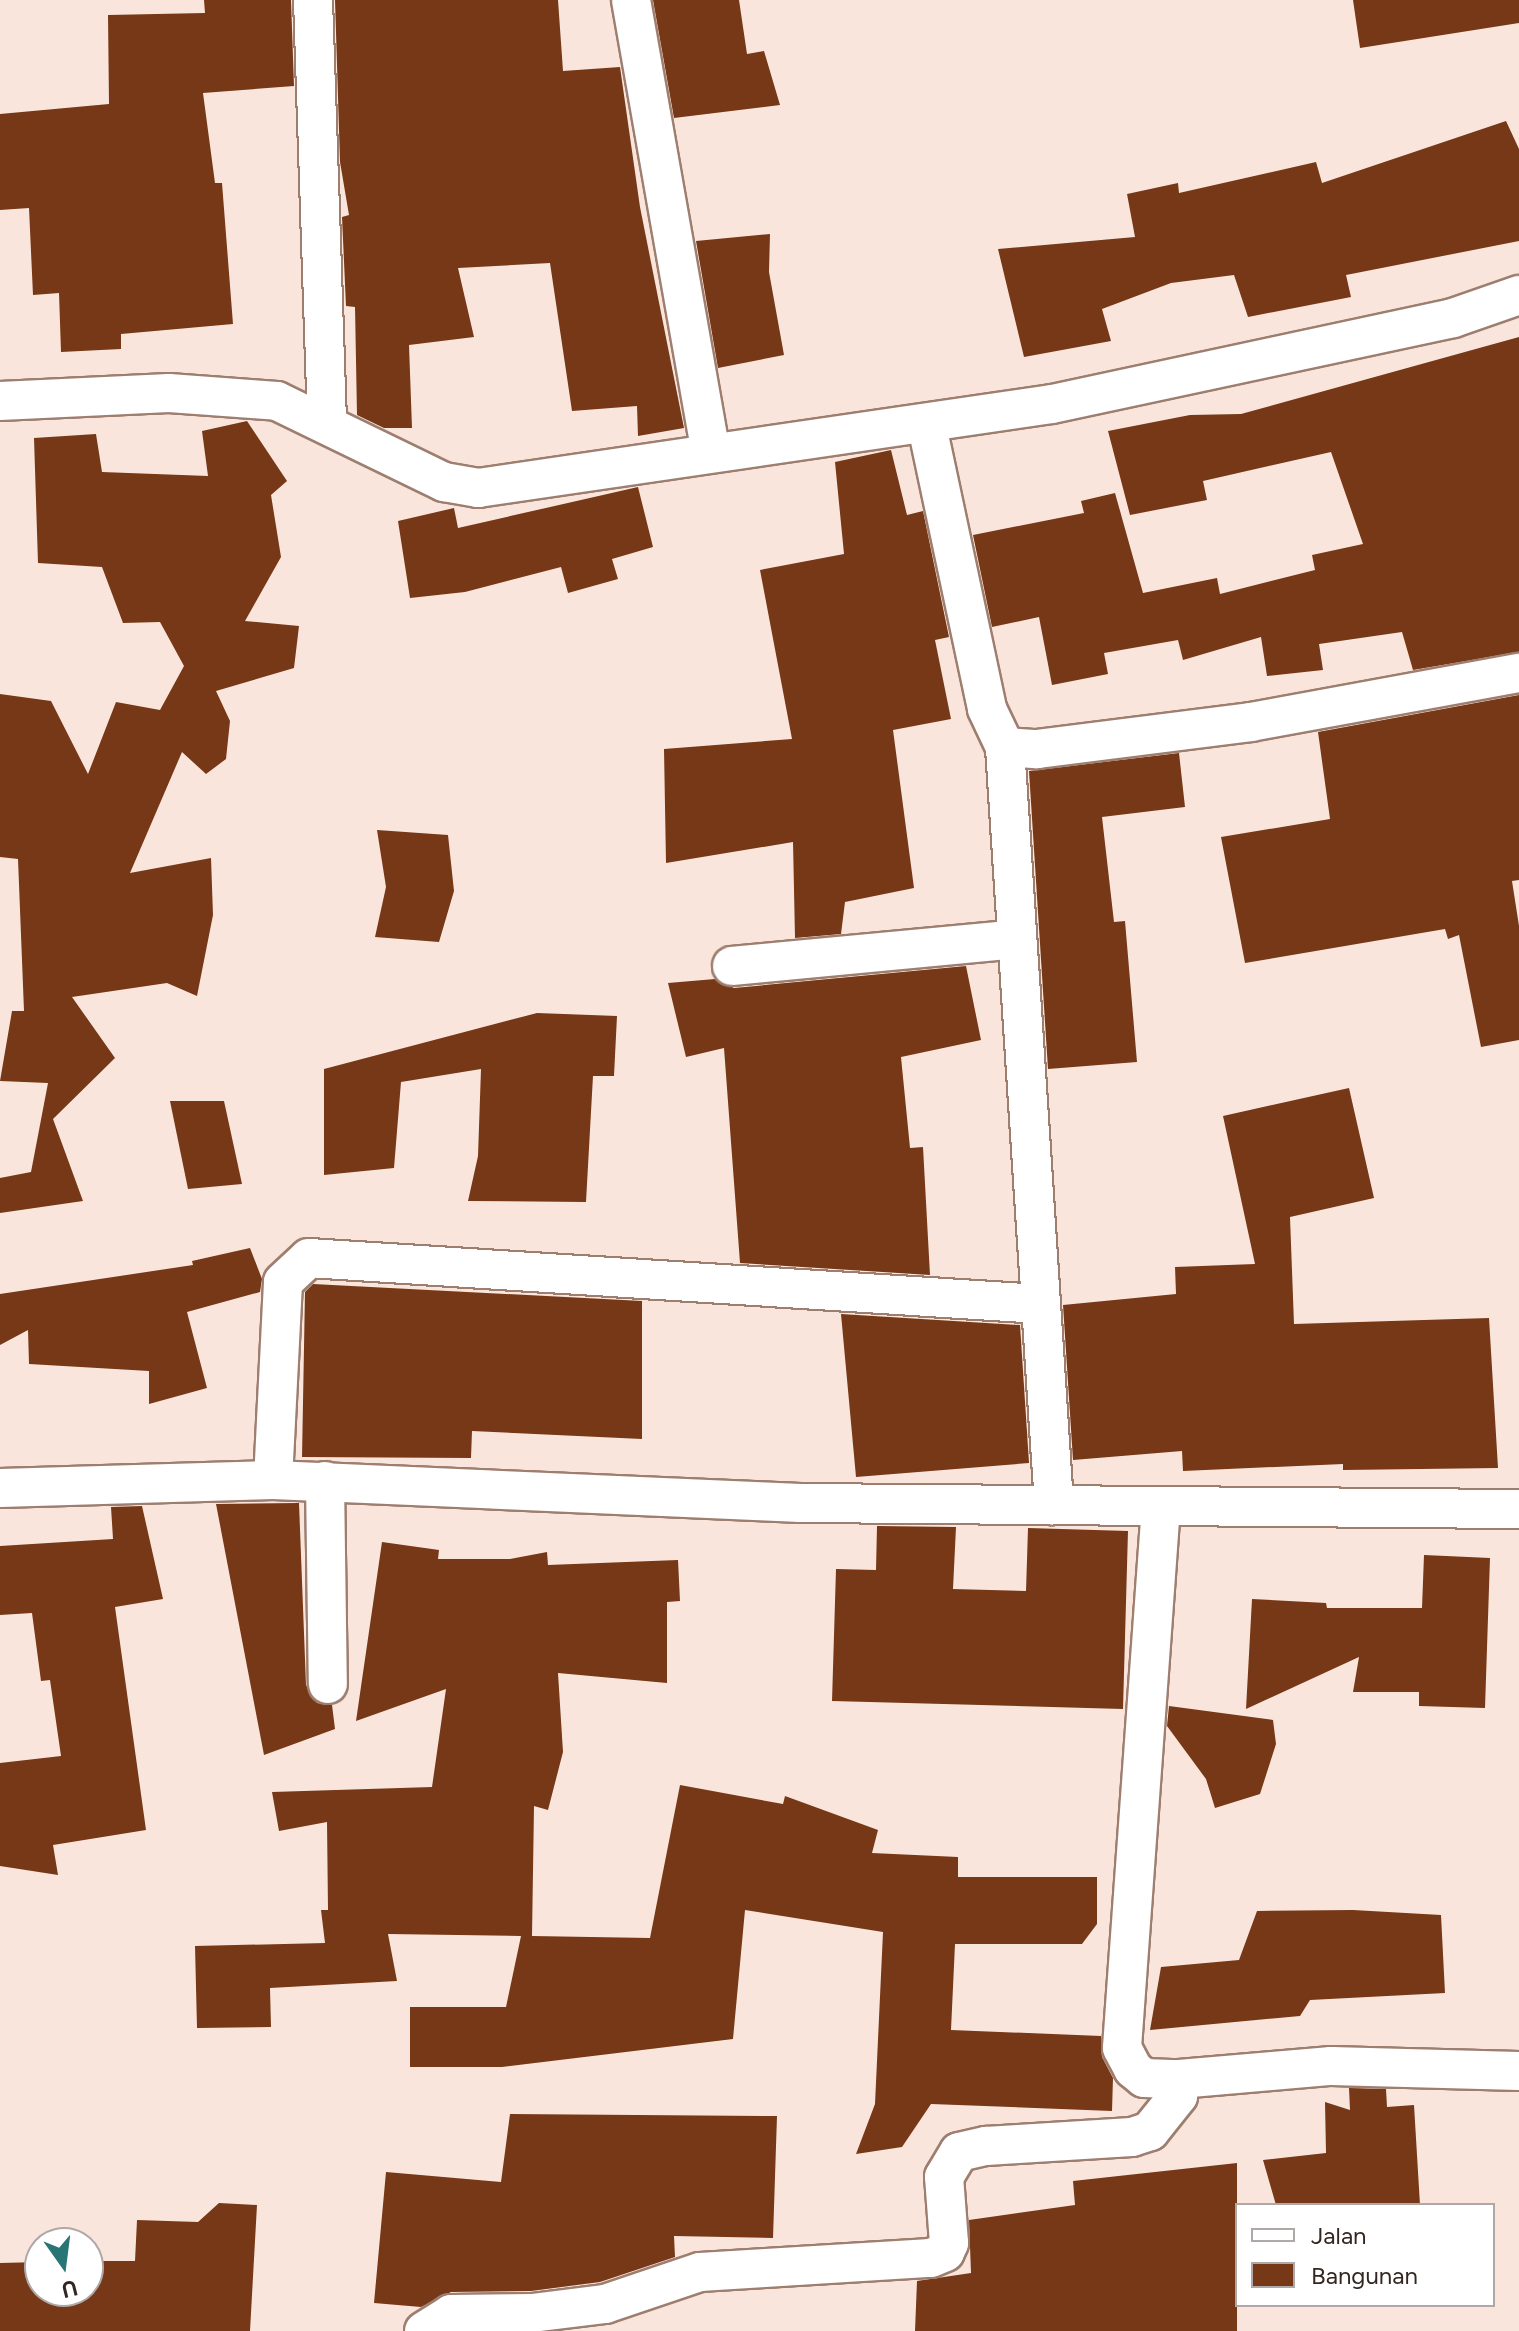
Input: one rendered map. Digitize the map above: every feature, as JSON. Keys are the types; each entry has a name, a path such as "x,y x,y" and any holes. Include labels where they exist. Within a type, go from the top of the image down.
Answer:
{"street":[{"path":"313,0 327,421"},
{"path":"631,0 711,452"},
{"path":"0,401 169,393 277,401 327,421 444,482 478,488 711,452 927,426 1052,404 1453,318 1519,295"},
{"path":"927,426 987,709 1005,747 1054,1505"},
{"path":"1005,747 1037,749 1251,722 1519,673"},
{"path":"732,966 1017,939"},
{"path":"273,1480 283,1282 309,1258 1041,1304"},
{"path":"0,1488 273,1480 800,1503 1519,1509"},
{"path":"325,1481 328,1684"},
{"path":"1161,1506 1122,2048 1133,2069 1144,2078 1179,2079 1331,2066 1519,2071"},
{"path":"424,2331 451,2314 532,2313 605,2304 700,2272 931,2258 945,2252 949,2243 944,2177 959,2152 986,2146 1093,2142 1150,2131 1178,2096 1179,2079"}],"building":[{"path":"204,0 291,0 294,86 203,93 215,183 222,183 233,324 121,334 121,349 61,352 59,293 33,295 29,208 0,210 0,114 109,104 108,15 205,13"},
{"path":"335,0 558,0 563,71 620,67 640,207 684,428 638,436 637,406 572,411 550,263 458,268 474,337 409,345 412,428 384,428 357,415 355,307 346,306 342,217 349,215 340,162"},
{"path":"653,0 739,0 747,54 764,51 780,105 674,118"},
{"path":"1353,0 1519,0 1519,23 1360,48"},
{"path":"1506,121 1519,149 1519,241 1346,275 1351,297 1248,317 1234,275 1171,283 1102,309 1111,341 1024,357 998,249 1135,237 1127,194 1178,183 1179,193 1316,162 1322,183"},
{"path":"770,234 769,272 784,355 718,368 696,241"},
{"path":"1519,337 1519,652 1413,670 1402,632 1319,644 1323,670 1267,676 1261,637 1183,660 1178,640 1104,653 1108,674 1052,685 1039,617 992,627 973,535 1084,513 1081,501 1115,493 1143,593 1217,578 1220,594 1315,570 1312,555 1363,544 1331,452 1203,481 1207,500 1130,515 1108,431 1190,415 1241,414"},
{"path":"247,421 287,481 271,495 281,557 245,621 299,626 294,668 216,691 230,721 226,759 206,774 182,752 130,873 211,858 213,915 197,996 167,983 72,997 115,1058 53,1119 83,1201 0,1213 0,1178 31,1172 48,1083 0,1081 12,1011 24,1011 18,859 0,857 0,694 51,701 88,774 116,702 160,710 184,666 160,622 123,623 102,567 38,563 34,438 96,434 102,472 208,476 202,431"},
{"path":"891,450 907,515 923,511 949,637 935,640 951,719 893,730 914,888 845,902 841,934 795,938 793,842 666,863 664,749 792,739 760,570 844,554 835,462"},
{"path":"638,487 653,547 612,559 618,579 568,593 561,567 465,592 410,598 398,521 454,508 458,528"},
{"path":"1519,695 1519,880 1512,881 1519,926 1519,1040 1481,1047 1459,935 1448,939 1445,929 1245,963 1221,837 1330,819 1318,732"},
{"path":"1179,753 1185,807 1102,817 1114,922 1125,921 1137,1062 1048,1069 1029,771"},
{"path":"377,830 448,835 454,891 439,942 375,937 386,887"},
{"path":"966,966 981,1040 901,1057 910,1148 923,1147 930,1275 740,1263 724,1048 686,1057 668,983 715,979 734,988"},
{"path":"537,1013 617,1016 614,1076 593,1076 586,1202 468,1201 478,1156 481,1069 401,1082 394,1168 324,1175 324,1069"},
{"path":"1349,1088 1374,1198 1290,1217 1294,1324 1489,1318 1498,1468 1343,1470 1343,1464 1183,1471 1182,1451 1073,1460 1063,1305 1176,1294 1175,1267 1255,1264 1223,1116"},
{"path":"170,1101 224,1101 242,1184 188,1189"},
{"path":"250,1248 262,1279 260,1292 187,1312 207,1388 149,1404 149,1371 29,1364 28,1330 0,1345 0,1294 193,1265 192,1261"},
{"path":"313,1284 642,1301 642,1439 472,1431 471,1458 302,1457 305,1292"},
{"path":"841,1314 1020,1325 1029,1463 856,1477"},
{"path":"299,1503 306,1685 317,1703 332,1705 335,1729 264,1755 216,1504"},
{"path":"142,1506 163,1599 115,1607 146,1830 53,1845 58,1875 0,1866 0,1763 61,1756 50,1680 41,1681 32,1613 0,1615 0,1546 113,1539 111,1507"},
{"path":"877,1526 956,1527 953,1589 1026,1591 1028,1528 1128,1531 1123,1709 832,1701 836,1569 876,1570"},
{"path":"382,1542 439,1550 438,1559 510,1559 547,1552 548,1565 678,1560 680,1601 667,1602 667,1683 558,1673 563,1752 548,1810 534,1806 532,1936 650,1938 680,1785 783,1804 785,1796 878,1830 872,1853 958,1857 958,1877 1097,1877 1097,1924 1082,1944 955,1944 951,2030 1101,2036 1102,2057 1113,2078 1112,2111 931,2104 902,2147 856,2154 875,2104 883,1932 745,1910 733,2039 502,2067 410,2067 410,2007 506,2007 521,1936 388,1934 397,1981 270,1988 271,2027 197,2028 195,1946 325,1943 321,1910 328,1910 327,1822 279,1831 272,1792 432,1787 446,1689 356,1721"},
{"path":"1424,1555 1490,1558 1485,1708 1419,1706 1419,1692 1353,1692 1359,1657 1246,1709 1252,1599 1326,1603 1327,1608 1422,1608"},
{"path":"1169,1706 1273,1720 1276,1744 1260,1794 1215,1808 1206,1779 1167,1726"},
{"path":"1353,1910 1441,1915 1445,1993 1310,2000 1300,2016 1150,2030 1161,1967 1239,1960 1257,1911"},
{"path":"1349,2088 1386,2089 1387,2107 1414,2105 1420,2203 1275,2203 1263,2160 1326,2153 1325,2102 1350,2110"},
{"path":"510,2114 777,2116 773,2238 674,2236 675,2257 600,2282 531,2291 451,2292 421,2307 374,2303 386,2172 501,2182"},
{"path":"1237,2163 1237,2331 915,2331 917,2281 971,2273 969,2220 1075,2205 1073,2181"},
{"path":"219,2203 257,2205 250,2331 0,2331 0,2263 24,2262 24,2307 104,2307 104,2261 135,2261 137,2220 198,2222"}]}
